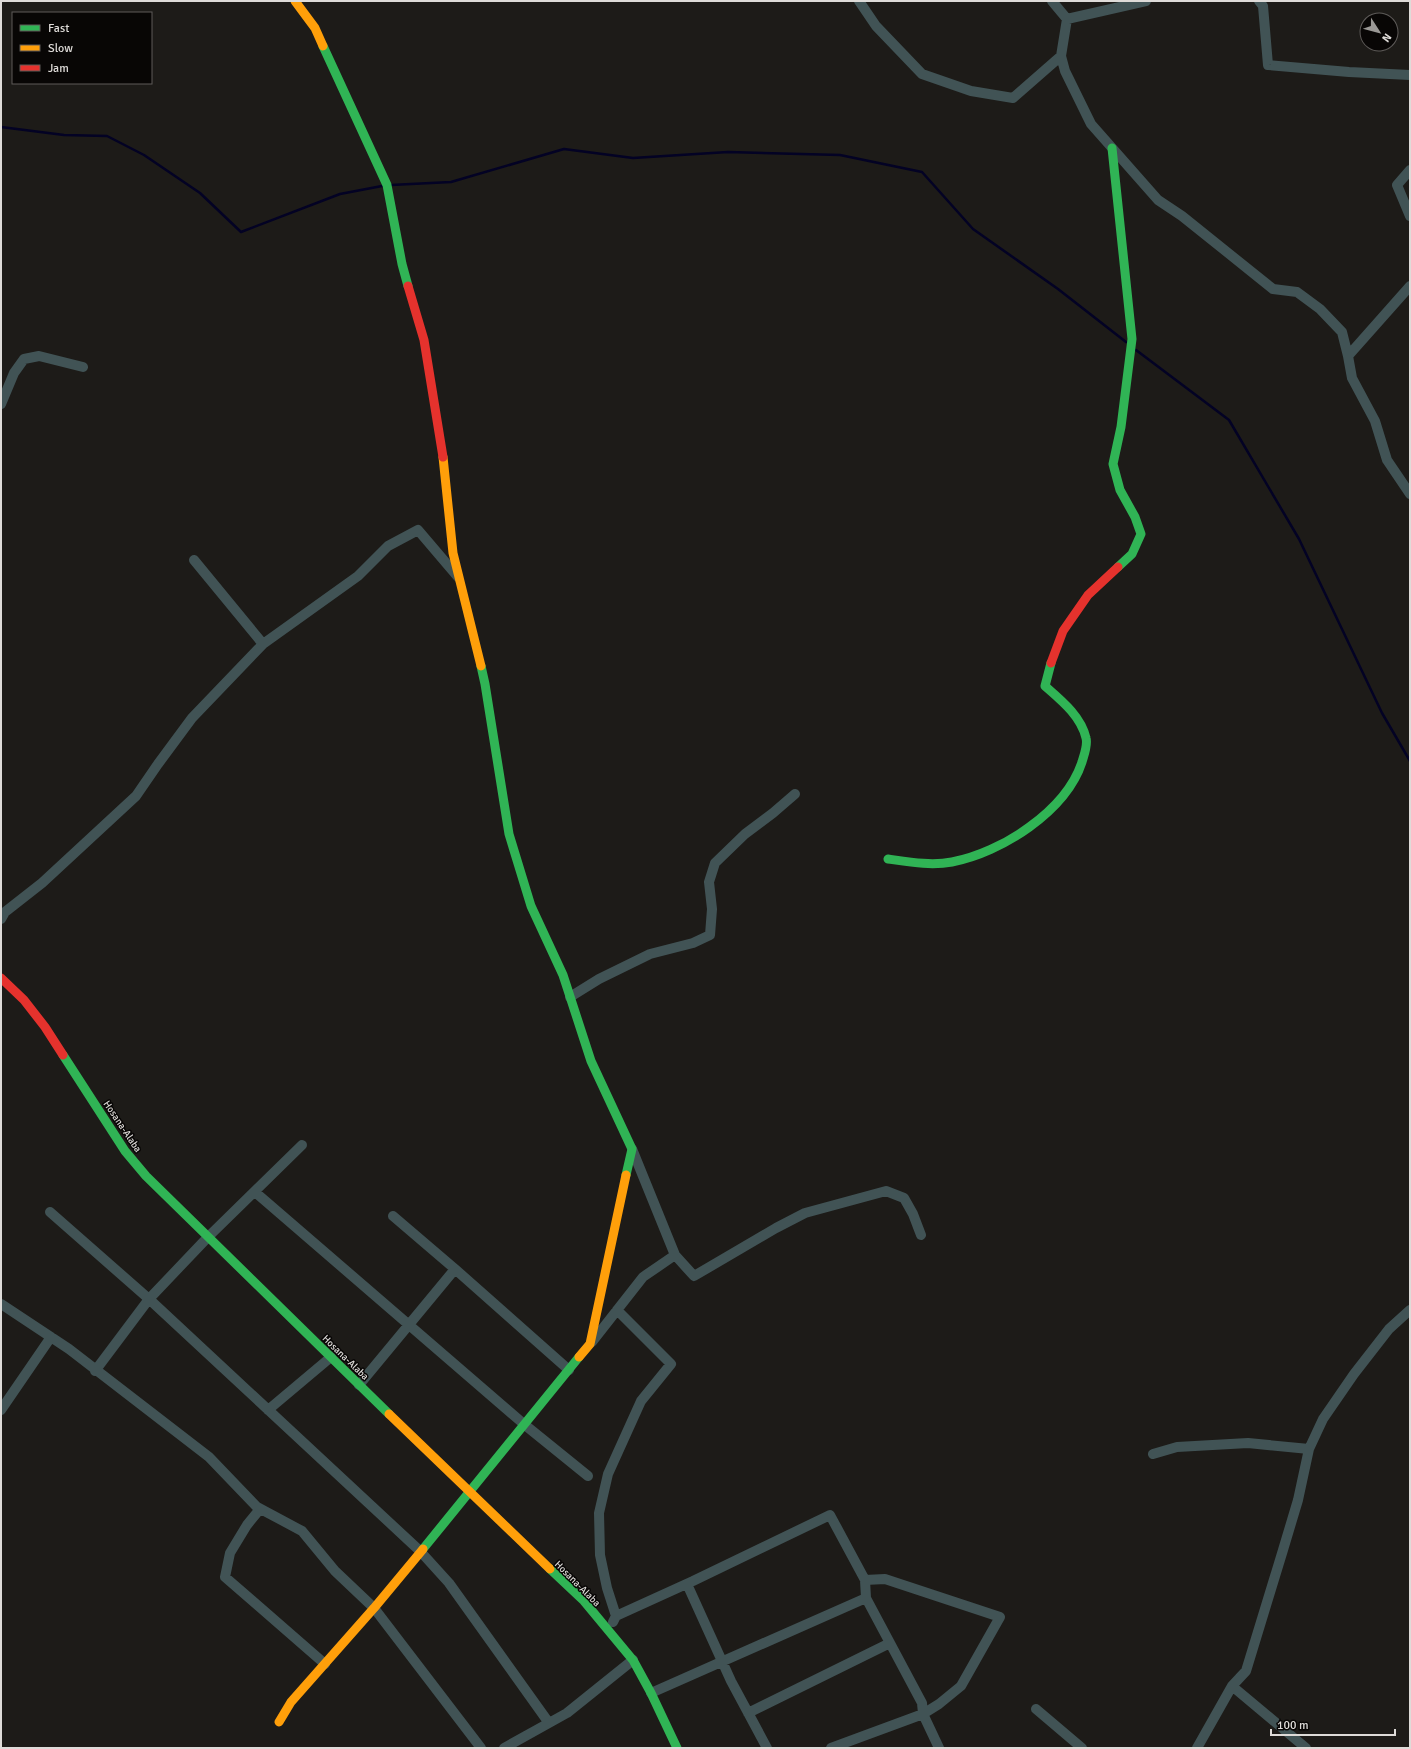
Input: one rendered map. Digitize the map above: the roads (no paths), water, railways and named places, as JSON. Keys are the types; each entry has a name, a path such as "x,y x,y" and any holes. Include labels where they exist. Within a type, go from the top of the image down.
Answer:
{"street":[{"path":"295,1 315,28 387,185 402,264 424,340 445,472 453,553 485,684 509,834 531,906 563,975 591,1061 632,1149 675,1255 694,1276 776,1228 805,1213 886,1191 904,1198 913,1214 921,1235"},
{"path":"859,1 876,26 922,74 971,90 1013,98 1061,56"},
{"path":"1052,1 1067,19 1061,56 1065,71 1091,124 1158,200 1182,216 1242,266 1273,289 1298,292 1320,308 1342,332 1352,378 1375,421 1387,460 1410,494"},
{"path":"1067,19 1146,1"},
{"path":"1259,1 1263,6 1268,65 1349,72 1410,74"},
{"path":"888,859 954,863 990,849 1026,830 1053,808 1068,790 1083,765 1087,739 1080,723 1062,702 1045,686 1051,661 1063,631 1088,595 1132,554 1141,534 1135,517 1120,490 1113,464 1121,427 1132,339 1112,148"},
{"path":"1410,170 1397,185 1410,216"},
{"path":"1348,356 1410,286"},
{"path":"1,404 14,373 24,359 39,356 83,367"},
{"path":"1,919 5,912 42,883 136,796 192,718 263,644 358,576 388,546 418,530 459,578"},
{"path":"194,560 263,644"},
{"path":"570,997 599,979 650,954 693,944 710,935 712,909 709,882 715,863 746,834 795,794"},
{"name":"Hosana-Alaba","path":"1,978 24,1000 45,1027 125,1151 146,1176 468,1492 584,1601 633,1660 651,1693 677,1748"},
{"path":"95,1371 149,1299 208,1237 302,1145"},
{"path":"590,1344 632,1149"},
{"path":"255,1192 525,1425 588,1476"},
{"path":"50,1212 149,1299 420,1552 449,1583 549,1723"},
{"path":"393,1216 569,1370"},
{"path":"279,1722 291,1702 374,1608 468,1492 525,1425 643,1277 675,1255"},
{"path":"360,1385 455,1269"},
{"path":"1,1304 51,1337 209,1458 256,1507 302,1531 335,1571 374,1608 480,1748"},
{"path":"616,1616 607,1588 600,1555 598,1513 608,1474 641,1401 671,1364 617,1310"},
{"path":"1197,1748 1232,1686 1246,1671 1284,1550 1298,1500 1309,1449 1322,1419 1354,1374 1389,1329 1410,1310"},
{"path":"1,1410 51,1337"},
{"path":"268,1410 331,1357"},
{"path":"1153,1454 1177,1447 1248,1443 1309,1449"},
{"path":"260,1509 247,1525 230,1553 225,1577 325,1664"},
{"path":"608,1630 616,1616 830,1515 865,1580 866,1598 922,1703 924,1714 939,1748"},
{"path":"831,1748 924,1714 939,1704 961,1686 1000,1617 885,1579 865,1580"},
{"path":"686,1584 722,1662 767,1748"},
{"path":"651,1693 866,1598"},
{"path":"748,1712 890,1643"},
{"path":"504,1748 567,1713 633,1660"},
{"path":"1232,1686 1306,1748"},
{"path":"1036,1709 1082,1748"}],"waterway":[{"path":"1,127 64,135 107,136 144,155 200,193 241,232 340,194 382,186"},
{"path":"391,185 451,182 564,149 633,158 728,152 840,155 922,172 973,229 1058,289 1126,342"},
{"path":"1136,350 1229,420 1299,539 1382,713 1410,761"}]}
